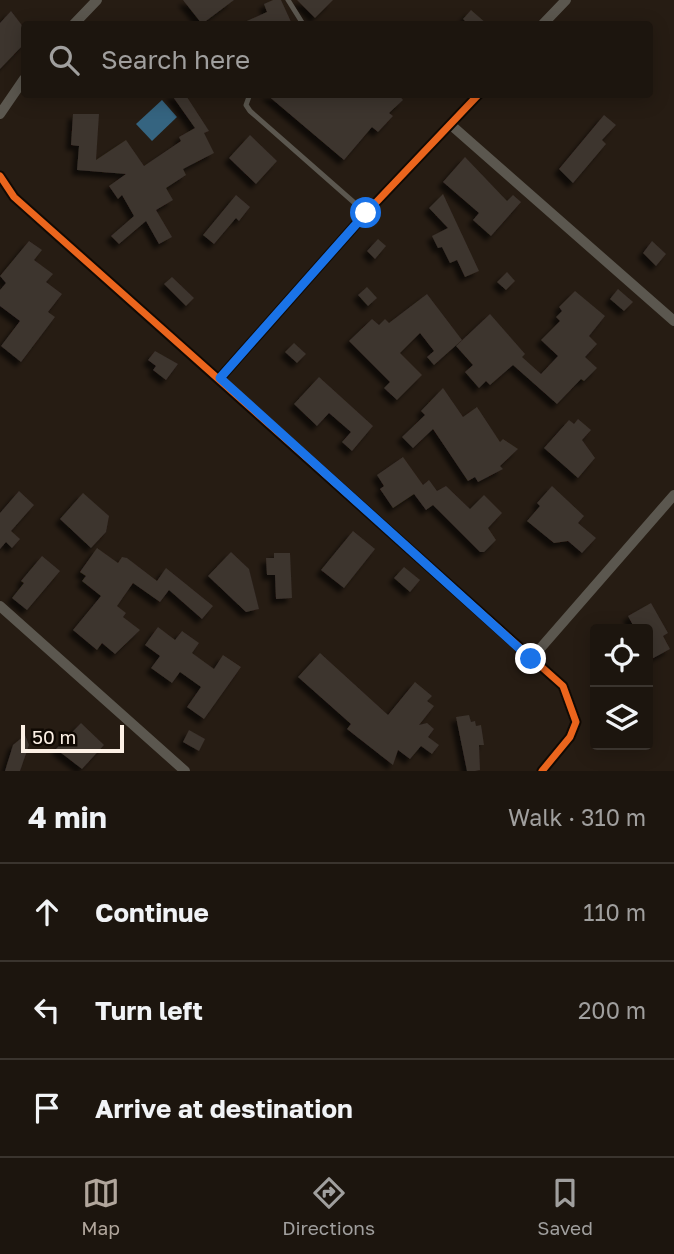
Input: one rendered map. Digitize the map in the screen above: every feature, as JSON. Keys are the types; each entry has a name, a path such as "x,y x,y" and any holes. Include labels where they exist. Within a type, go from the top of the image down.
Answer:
{"street":[{"path":"77,21 97,0"},
{"path":"546,21 566,0"},
{"path":"0,114 21,83"},
{"path":"220,378 366,213 475,98"},
{"path":"451,125 674,321"},
{"path":"0,176 15,198 563,686 572,704 576,722 570,737 542,771"},
{"path":"531,659 674,495"},
{"path":"0,606 185,771"}],"lane":[{"path":"288,0 301,21"},
{"path":"249,98 246,105 250,111 366,213"}],"water":[{"path":"162,100 177,117 152,141 136,124"}],"building":[{"path":"183,0 234,0 206,21 200,21"},
{"path":"281,0 291,21 247,21 267,12 264,4"},
{"path":"297,0 333,0 315,18"},
{"path":"471,10 484,21 465,21 463,19"},
{"path":"11,11 21,24 21,47 0,69 0,23"},
{"path":"174,98 188,98 209,131 204,133 214,153 183,169 186,175 166,188 173,200 156,210 172,237 159,244 146,221 119,244 111,236 134,216 122,195 118,199 109,186 126,174 77,170 79,146 71,145 73,114 99,114 96,160 126,140 144,166 181,141 179,137 195,128"},
{"path":"271,98 401,98 403,100 389,113 393,116 378,132 372,127 344,160"},
{"path":"604,115 616,125 602,140 606,144 573,183 559,169"},
{"path":"250,135 277,161 256,184 229,158"},
{"path":"465,157 507,201 513,195 521,202 491,236 473,220 479,213 443,182"},
{"path":"443,194 479,271 465,277 457,260 450,263 442,247 438,248 432,236 448,228 429,208"},
{"path":"236,195 250,207 239,221 236,218 214,244 203,235"},
{"path":"378,239 386,246 375,259 367,251"},
{"path":"29,241 42,250 34,260 53,274 46,282 62,294 48,312 55,317 21,362 1,346 20,321 0,306 0,290 6,283 0,276"},
{"path":"652,241 666,254 656,266 643,253"},
{"path":"507,272 515,281 506,290 497,282"},
{"path":"172,277 194,298 186,306 164,284"},
{"path":"367,287 377,298 368,306 358,295"},
{"path":"618,289 633,302 624,311 610,299"},
{"path":"575,291 605,316 589,336 597,344 585,357 597,368 584,381 581,379 557,404 513,365 490,385 486,381 479,388 465,372 473,365 456,346 490,314 525,354 522,357 541,374 558,356 541,340 560,321 556,317 562,311 559,307"},
{"path":"427,294 462,340 434,365 427,357 434,351 420,333 400,353 422,375 397,400 384,388 390,382 349,341 372,319 379,325 385,319 389,323"},
{"path":"294,343 306,354 297,363 285,352"},
{"path":"155,351 178,364 166,380 153,370 156,366 148,360"},
{"path":"319,377 373,426 352,451 342,442 351,432 329,413 317,426 294,404"},
{"path":"443,388 463,417 477,407 500,442 503,439 518,449 500,466 503,469 478,482 475,477 468,481 433,429 413,448 402,437 425,415 421,411"},
{"path":"578,419 591,430 582,440 595,458 578,478 544,448 569,420 574,424"},
{"path":"403,457 423,485 429,480 437,491 446,486 470,509 484,495 502,513 488,528 496,540 484,552 480,552 433,505 426,510 414,494 393,508 380,489 384,486 377,475"},
{"path":"552,486 584,516 578,523 596,538 582,553 568,541 554,543 527,521 540,506 537,503"},
{"path":"19,491 34,505 11,531 20,539 12,548 6,542 0,549 0,513"},
{"path":"83,493 109,516 106,532 91,548 60,519"},
{"path":"353,531 375,549 344,588 321,570"},
{"path":"97,548 118,563 122,557 127,558 157,581 166,568 213,606 202,619 169,590 160,602 133,583 117,606 126,613 123,617 140,630 115,654 102,643 97,650 73,630 101,596 82,581 86,576 80,572"},
{"path":"231,552 249,569 259,609 246,612 208,576"},
{"path":"274,553 290,553 292,598 276,599 275,575 267,575 266,558 274,558"},
{"path":"42,556 60,571 27,610 12,598 24,583 21,581"},
{"path":"404,567 420,580 410,592 394,578"},
{"path":"651,603 668,633 663,636 670,649 653,658 653,624 632,624 628,616"},
{"path":"158,627 175,640 182,631 199,643 192,653 214,669 223,655 241,667 204,719 187,707 201,687 180,672 172,683 151,668 160,656 145,645"},
{"path":"320,653 388,715 415,682 432,696 427,701 434,706 419,725 427,723 434,729 428,737 439,745 432,754 421,746 410,759 398,750 393,765 347,729 351,724 298,677"},
{"path":"469,715 471,722 475,721 476,726 481,725 484,745 479,745 480,770 475,771 467,771 456,717"},
{"path":"81,723 104,745 82,769 56,749"},
{"path":"189,730 205,739 199,751 183,742"},
{"path":"25,735 29,745 20,771 5,771 13,745"}],"cycle path":[{"path":"220,378 366,213 475,98"},
{"path":"0,176 14,197 563,686 576,722 570,737 542,771"}],"route":[{"path":"366,213 220,378 531,659"}]}
